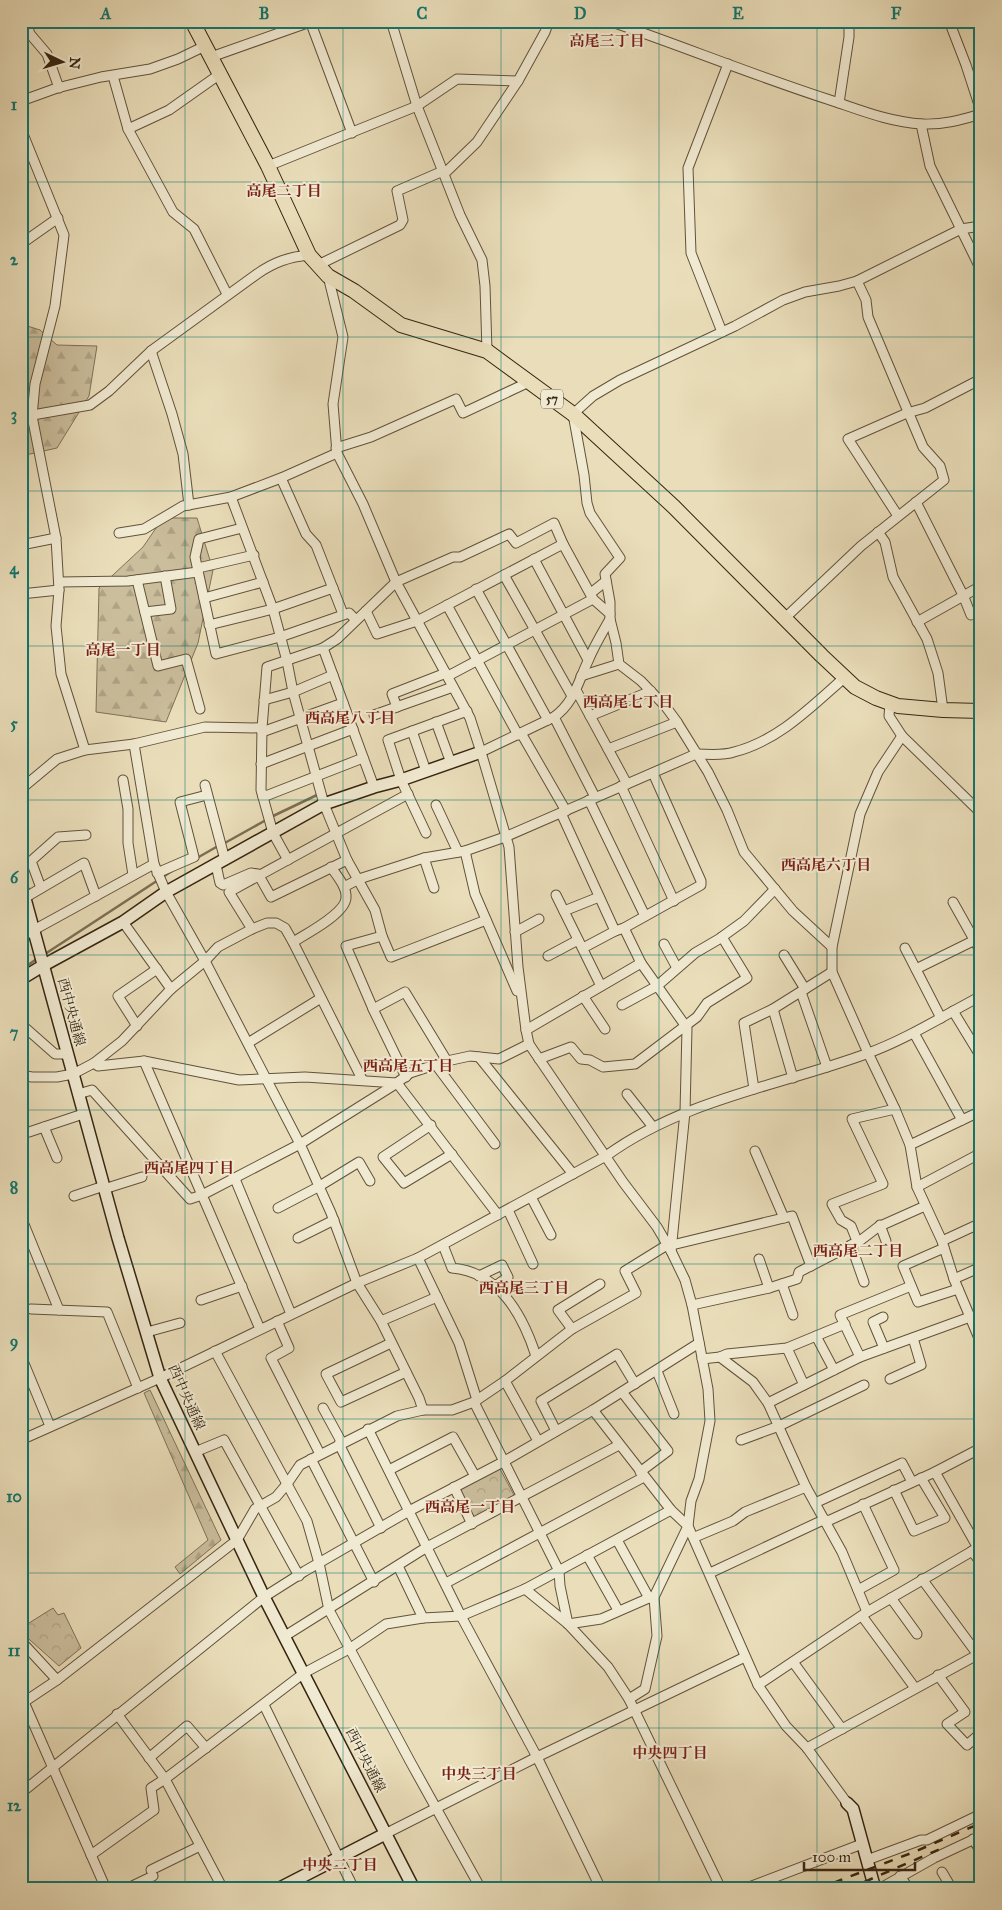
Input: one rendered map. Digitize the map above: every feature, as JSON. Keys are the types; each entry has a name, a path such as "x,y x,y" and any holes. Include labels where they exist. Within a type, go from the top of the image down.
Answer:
{"main road":[{"name":"57","path":"192,21 268,166 314,260 328,276 354,291 401,325 487,351 573,414 674,507 844,678 862,691 898,706 981,711"}],"street":[{"path":"26,21 30,34 47,54 59,88"},
{"path":"391,21 417,106 460,215 482,260 485,286 487,351"},
{"path":"21,417 90,405 109,391 150,351 270,265 288,258 314,260 400,225 403,220 397,191 444,172 477,142 518,81 549,21"},
{"path":"609,21 869,114 921,124 950,123 981,112 949,21"},
{"path":"838,103 849,37 849,21"},
{"path":"21,101 100,77 150,69 178,59 310,22 352,133"},
{"path":"722,332 691,253 688,168 728,64"},
{"path":"128,128 169,110 220,74"},
{"path":"113,76 128,128 173,212 194,229 227,294"},
{"path":"268,166 417,106 457,78 518,81"},
{"path":"921,124 930,166 981,270"},
{"path":"21,129 64,235 55,306 35,384 32,416 56,538 59,586 56,626 60,674 86,750"},
{"path":"21,244 58,218"},
{"path":"832,947 804,921 744,852 708,772 677,722 666,707 641,681 619,664 610,616 605,574 620,558 590,513 573,414 593,396 620,380 722,332 783,300 805,292 857,281 961,229 981,226"},
{"path":"328,276 343,337 334,404 337,450 363,504 396,582 467,711 482,752 510,855 522,1002 530,1044 670,1247 685,1280 700,1342 708,1389 710,1421 699,1479 691,1501 688,1526 651,1597 601,1619 568,1624"},
{"path":"784,618 878,532 944,480 940,466 923,447 907,413 868,317 866,300 857,281"},
{"path":"150,351 172,414 183,454 189,505"},
{"path":"898,516 848,439 907,413 924,408 981,379"},
{"path":"119,533 144,529 183,506 231,497 281,478 337,450 372,437 456,399 463,413 529,382"},
{"path":"281,478 306,534 316,545 343,614"},
{"path":"231,497 273,609 300,719 324,804 347,860 359,878 375,910 382,936 391,957 486,920"},
{"path":"916,502 963,595 971,615"},
{"path":"288,860 273,833 261,790 262,730 267,667 323,648 337,639 396,582 453,557 460,557 509,534 516,543 554,523 563,544 592,596 610,616"},
{"path":"242,528 199,539 195,557 216,654 280,637 343,614 348,613 356,620"},
{"path":"878,532 885,542 893,577 927,639 938,673 943,710"},
{"path":"21,545 56,538"},
{"path":"366,610 377,634 417,621 563,544"},
{"path":"21,594 59,586 165,576 198,570 254,555"},
{"path":"534,559 588,660"},
{"path":"504,575 608,749 674,901"},
{"path":"145,612 171,609 165,576"},
{"path":"137,580 158,666 186,659 200,709"},
{"path":"396,708 392,694 447,675 477,660 564,614 592,596 606,581"},
{"path":"204,598 263,582"},
{"path":"917,622 981,586"},
{"path":"209,625 273,609 333,588"},
{"path":"476,590 551,718 592,799 645,916"},
{"path":"447,605 564,812 599,897 641,963 687,1028 685,1112 670,1247"},
{"path":"21,980 44,965 123,922 166,892 324,804 451,764 482,752 551,718 565,709 610,616"},
{"path":"323,648 374,787"},
{"path":"581,676 619,664"},
{"path":"264,700 293,692 333,676"},
{"path":"344,886 359,878 424,858 462,852 504,837 696,754 716,755 734,753 770,739 804,713 844,678"},
{"path":"374,715 453,687"},
{"path":"590,716 651,691"},
{"path":"21,789 57,759 86,750 134,744 205,727 262,730 300,719 343,703"},
{"path":"890,703 889,716 902,736 981,813"},
{"path":"426,833 401,780 388,740 467,711"},
{"path":"436,722 451,764"},
{"path":"608,749 677,722"},
{"path":"261,764 353,729"},
{"path":"412,731 426,771"},
{"path":"902,736 878,772 860,814 832,947 832,972 910,1145 917,1186 943,1245 958,1289 980,1336"},
{"path":"134,744 156,868 166,892 205,961 300,1144 334,1220 357,1283 381,1321 419,1398 423,1410"},
{"path":"263,797 363,758"},
{"path":"548,956 620,929 699,887 701,881 653,773"},
{"path":"123,780 128,808 128,843 133,876"},
{"path":"204,785 220,863 220,883 223,885 255,873 259,876 271,897 347,860"},
{"path":"252,928 229,892 408,794"},
{"path":"21,937 133,876 194,857 180,802 207,795"},
{"path":"436,805 462,852 475,894 522,1002"},
{"path":"41,888 31,860 58,837 86,835"},
{"path":"424,858 434,888"},
{"path":"23,899 84,863 96,896"},
{"path":"293,942 334,916 344,904 346,898 344,886 331,867"},
{"name":"西中央通線","path":"21,884 23,899 44,965 104,1188 160,1378 264,1597 414,1889"},
{"path":"622,1005 657,986 694,953 722,937 744,921 775,889"},
{"path":"556,895 601,986"},
{"path":"564,911 599,897"},
{"path":"953,902 981,952"},
{"path":"515,932 539,919"},
{"path":"123,922 172,989"},
{"path":"21,1075 57,1077 73,1074 94,1063 137,1026 172,989 205,961 218,947 252,928 266,923 276,923 285,928 293,942 362,1079"},
{"path":"382,936 346,946 406,1076"},
{"path":"539,1059 572,1047 581,1059 590,1060 603,1067 635,1064 697,1017 707,1004 747,978 722,937"},
{"path":"916,969 975,940"},
{"path":"664,944 677,968"},
{"path":"905,948 941,1018"},
{"path":"784,955 803,991 828,1067"},
{"path":"526,1030 641,963"},
{"path":"137,1026 118,996 157,969"},
{"path":"754,1089 744,1023 773,1009 832,972"},
{"path":"373,1008 405,992 447,1060"},
{"path":"583,996 604,1029"},
{"path":"22,1436 138,1388 357,1283 418,1258 606,1156 653,1127 685,1112 868,1053 914,1033 981,996"},
{"path":"248,1043 321,998"},
{"path":"773,1009 793,1078"},
{"path":"953,1010 981,1057"},
{"path":"21,1024 55,1054 68,1054"},
{"path":"914,1033 962,1120"},
{"path":"78,1094 92,1090 190,1199 235,1179 300,1144 410,1074 447,1060 470,1056 499,1059 530,1044"},
{"path":"479,1057 573,1174"},
{"path":"94,1063 98,1066 144,1061 239,1080 305,1077 397,1082 498,1215"},
{"path":"144,1061 260,1329"},
{"path":"436,1065 495,1144"},
{"path":"627,1094 653,1127"},
{"path":"864,1282 851,1226 841,1220 832,1204 884,1184 852,1119 895,1109"},
{"path":"910,1145 981,1111"},
{"path":"29,1132 84,1114"},
{"path":"431,1125 383,1158 404,1183 452,1154"},
{"path":"44,1127 57,1158"},
{"path":"755,1151 784,1218"},
{"path":"917,1186 980,1156"},
{"path":"278,1208 359,1162 370,1181"},
{"path":"74,1196 142,1177"},
{"path":"235,1179 291,1314"},
{"path":"531,1197 551,1236"},
{"path":"692,1305 769,1288 797,1279 799,1272 854,1243 880,1225 925,1206"},
{"path":"508,1210 534,1264"},
{"path":"106,1889 54,1766 23,1703 57,1680 237,1540 255,1509 276,1497 300,1465 397,1416 423,1410 452,1410 475,1401 506,1381 572,1329 636,1293 625,1271 670,1247 792,1216 810,1266"},
{"path":"21,1217 59,1310"},
{"path":"298,1238 334,1220"},
{"path":"958,1289 918,1302 903,1266 981,1223"},
{"path":"880,1225 886,1241"},
{"path":"443,1245 452,1268 473,1272 504,1295 516,1309 527,1328 536,1356"},
{"path":"418,1258 459,1343 475,1401 503,1462 559,1571 560,1586 568,1624"},
{"path":"758,1259 769,1288"},
{"path":"479,1276 502,1265 508,1277 494,1287"},
{"path":"954,1279 981,1267"},
{"path":"572,1329 558,1310 600,1284"},
{"path":"782,1284 793,1315"},
{"path":"201,1300 242,1286"},
{"path":"860,1357 840,1315 912,1286"},
{"path":"381,1321 437,1297"},
{"path":"31,1309 107,1312 138,1388"},
{"path":"768,1403 860,1357 970,1316"},
{"path":"883,1317 873,1322 884,1348"},
{"path":"277,1321 289,1348 272,1358 320,1454"},
{"path":"147,1332 180,1323"},
{"path":"702,1359 720,1357 727,1354 787,1348 845,1324"},
{"path":"816,1336 834,1370"},
{"path":"890,1379 922,1365 913,1338"},
{"path":"21,1793 264,1597 409,1511 503,1462 593,1410 700,1342"},
{"path":"392,1343 326,1374 342,1402 406,1372"},
{"path":"787,1348 804,1385"},
{"path":"215,1351 307,1520 329,1610 481,1889"},
{"path":"556,1431 541,1401 617,1354 635,1384"},
{"path":"21,1356 50,1426"},
{"path":"720,1357 753,1382 768,1403 806,1487 842,1552 858,1590 865,1614 914,1688"},
{"path":"657,1371 674,1414"},
{"path":"506,1381 538,1441"},
{"path":"741,1440 779,1426 864,1384"},
{"path":"446,1583 539,1534 642,1474 668,1451 622,1392"},
{"path":"323,1408 381,1528"},
{"path":"593,1410 642,1474 671,1510 688,1526 695,1537 758,1685 786,1726 807,1748 853,1809 875,1889"},
{"path":"368,1429 461,1616 536,1757 601,1889"},
{"path":"389,1470 454,1437 475,1476"},
{"path":"195,1452 224,1440 299,1576"},
{"path":"285,1636 427,1548 619,1444"},
{"path":"710,1573 935,1472 981,1448"},
{"path":"311,1459 374,1582"},
{"path":"815,1504 902,1464 912,1482"},
{"path":"935,1472 977,1548 981,1564"},
{"path":"894,1490 914,1531 945,1518 921,1478"},
{"path":"454,1487 472,1524"},
{"path":"695,1537 732,1521 745,1512 806,1487"},
{"path":"858,1590 894,1570 863,1504"},
{"path":"91,1855 154,1810 151,1788 166,1779 304,1673 349,1649 386,1624 423,1618 461,1616 525,1589 671,1510"},
{"path":"617,1540 651,1597 657,1636 646,1689 629,1699"},
{"path":"758,1685 865,1614 977,1548"},
{"path":"588,1555 618,1610"},
{"path":"398,1566 423,1618"},
{"path":"807,1748 938,1675 979,1657 922,1579"},
{"path":"525,1589 568,1624 608,1667 636,1710 722,1889"},
{"path":"891,1598 918,1634"},
{"path":"21,1641 57,1680"},
{"path":"278,1889 536,1757 745,1657"},
{"path":"793,1662 842,1729"},
{"path":"938,1675 965,1712 948,1724 966,1746 981,1733"},
{"path":"264,1705 354,1889"},
{"path":"117,1714 166,1779 223,1889"},
{"path":"149,1758 186,1726 206,1748"},
{"path":"867,1860 926,1840 981,1814"},
{"path":"879,1889 900,1876 977,1837 981,1852"},
{"path":"744,1889 862,1844"},
{"path":"126,1889 200,1846"},
{"path":"942,1872 952,1889"},
{"path":"900,1876 908,1889"}],"green space":[{"path":"21,324 40,330 57,345 97,346 89,396 57,448 21,456"},
{"path":"163,518 197,518 213,570 198,643 166,722 96,712 99,588 143,547"},
{"path":"150,1390 221,1540 180,1574 175,1567 208,1540 144,1393"},
{"path":"500,1469 514,1495 472,1519 460,1489"},
{"path":"53,1608 58,1615 64,1613 81,1648 59,1666 21,1632 21,1628"}],"waterway":[{"path":"271,817 317,795"},
{"path":"223,844 266,820"},
{"path":"197,858 218,846"},
{"path":"45,954 172,871"},
{"path":"21,970 38,958"}],"railway":[{"path":"817,1889 914,1852 981,1823"},
{"path":"848,1889 940,1849"}],"district":[{"name":"高尾三丁目","path":"607,41"},
{"name":"高尾二丁目","path":"284,191"},
{"name":"高尾一丁目","path":"123,650"},
{"name":"西高尾七丁目","path":"628,702"},
{"name":"西高尾八丁目","path":"350,718"},
{"name":"西高尾六丁目","path":"826,865"},
{"name":"西高尾五丁目","path":"408,1066"},
{"name":"西高尾四丁目","path":"189,1168"},
{"name":"西高尾二丁目","path":"858,1251"},
{"name":"西高尾三丁目","path":"524,1288"},
{"name":"西高尾一丁目","path":"470,1507"},
{"name":"中央四丁目","path":"670,1753"},
{"name":"中央三丁目","path":"479,1774"},
{"name":"中央二丁目","path":"340,1865"}]}
